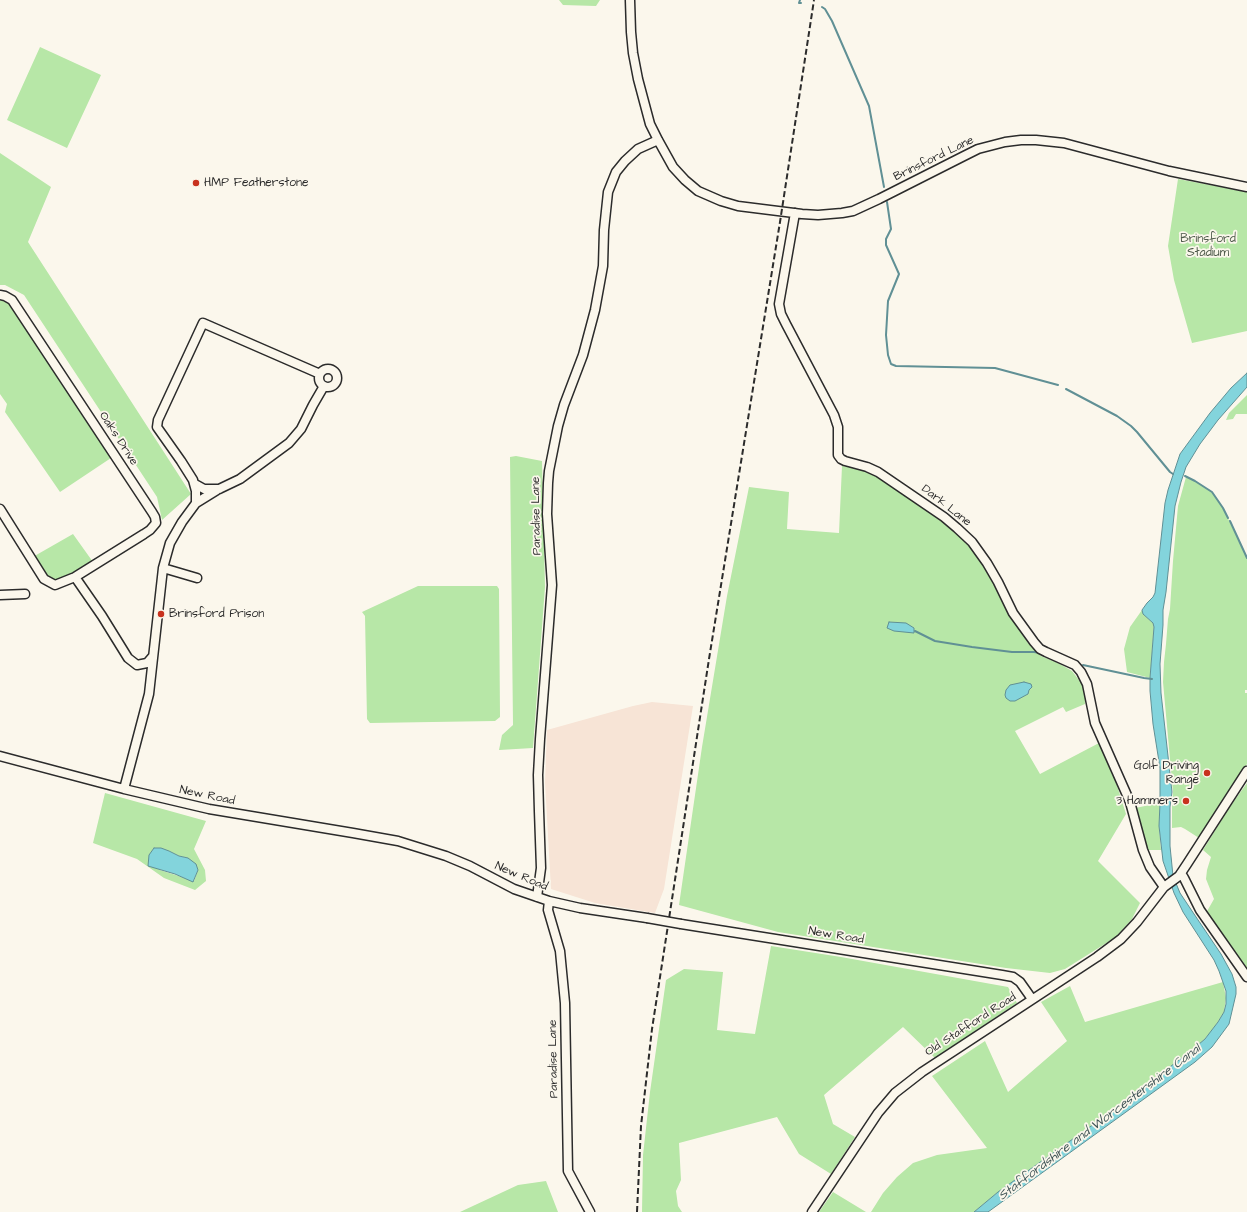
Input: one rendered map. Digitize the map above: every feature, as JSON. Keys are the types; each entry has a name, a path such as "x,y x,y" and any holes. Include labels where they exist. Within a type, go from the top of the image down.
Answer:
{"street":[{"name":"Brinsford Lane","path":"630,0 631,32 638,80 648,116 658,140 673,167 685,180 698,190 721,201 738,206 795,213 831,215 852,210 879,200 978,149 1005,142 1021,140 1036,140 1064,144 1170,171 1247,187"},
{"name":"Paradise Lane","path":"537,897 540,887 541,868 538,811 540,746 552,585 548,514 549,471 564,405 583,355 595,310 603,266 604,230 608,192 616,172 624,161 638,149 658,140"},
{"name":"Dark Lane","path":"795,213 779,304 786,324 834,415 838,426 838,455 840,459 845,462 867,467 878,472 944,517 957,528 972,542 987,563 1013,613 1040,649 1075,666 1081,672 1087,684 1095,723 1130,802 1143,850 1150,867 1166,885"},
{"name":"Oaks Drive","path":"0,295 12,300 154,517 156,523 150,530 75,577 55,585 44,579 0,509"},
{"path":"196,503 196,491 194,484 182,461 158,426 158,420 203,323 320,374"},
{"path":"329,369 334,371 337,376 337,381 334,385 329,387 324,386 320,382 320,374 324,370 329,369"},
{"path":"124,789 149,694 163,568 170,543 182,522 196,503 240,479 264,463 288,443 301,429 312,405 324,386"},
{"path":"194,484 204,489 220,489"},
{"path":"163,568 197,578"},
{"path":"75,577 102,616 128,658 137,665 148,663 154,655"},
{"path":"0,595 25,594"},
{"name":"New Road","path":"0,756 124,789 209,809 398,841 446,856 470,866 514,889 549,901 580,908 1002,974 1013,977 1020,982 1032,999"},
{"path":"1247,770 1180,874 1184,878 1200,910 1247,978"},
{"name":"Old Stafford Road","path":"812,1212 878,1113 895,1093 922,1072 1097,957 1121,939 1137,922 1166,885 1180,874"},
{"name":"Paradise Lane","path":"549,901 548,910 560,951 564,1003 568,1172 590,1212"}],"shaded area":[{"path":"652,702 693,706 664,889 655,913 595,903 551,889 545,782 547,730"}],"green space":[{"path":"559,0 600,0 596,6 563,5"},
{"path":"40,47 101,75 67,148 7,120"},
{"path":"0,153 51,187 28,242 191,494 162,520 157,497 24,295 5,285 0,285"},
{"name":"Brinsford Stadium","path":"1178,179 1247,192 1247,331 1192,343 1174,280 1168,246"},
{"path":"0,299 9,302 111,458 60,492 5,412 7,404 0,394"},
{"path":"1247,395 1247,414 1236,414 1233,419 1226,420 1229,413"},
{"path":"516,456 542,461 545,587 533,748 499,750 502,735 513,725 510,457"},
{"path":"842,466 865,469 885,480 929,510 962,538 982,563 1028,643 1041,656 1072,671 1082,684 1085,692 1085,704 1066,712 1063,707 1015,731 1040,774 1099,743 1113,773 1126,814 1098,861 1140,903 1132,919 1116,937 1065,969 1050,973 1006,968 778,932 679,905 702,747 727,596 749,487 789,492 787,529 839,533"},
{"path":"1186,477 1212,492 1223,508 1247,558 1247,690 1245,690 1245,693 1247,693 1247,764 1199,838 1181,827 1172,828 1173,792 1163,682 1178,506"},
{"path":"73,534 93,562 55,585 44,579 31,558"},
{"path":"418,586 497,586 499,589 500,717 495,721 370,723 367,719 365,616 362,612"},
{"path":"1142,610 1143,614 1153,623 1154,627 1150,678 1127,672 1124,649 1130,627"},
{"path":"1247,783 1247,968 1206,913 1214,899 1206,879 1211,857 1203,850 1229,808"},
{"path":"105,793 206,821 194,849 205,870 206,881 195,890 164,878 137,859 93,843","holes":["169,851 179,856 188,858 198,870 194,881 160,870"]},
{"path":"1160,803 1159,826 1161,850 1145,850 1135,808"},
{"path":"771,946 1008,987 1017,1003 935,1058 903,1027 824,1095 833,1124 855,1137 831,1174 799,1154 777,1117 679,1143 681,1180 676,1191 678,1206 682,1212 642,1212 643,1155 650,1092 666,980 684,969 723,972 717,1030 755,1034"},
{"path":"1223,982 1226,998 1224,1012 1212,1031 1200,1044 1111,1112 998,1192 974,1212 871,1212 883,1193 897,1177 913,1163 937,1155 987,1148 932,1076 985,1041 1008,1092 1067,1041 1041,1002 1070,986 1085,1022"},
{"path":"546,1181 558,1212 460,1212 518,1185"},
{"path":"833,1192 866,1212 819,1212"}],"water":[{"name":"Staffordshire and Worcestershire Canal","path":"1247,373 1247,387 1218,420 1200,444 1186,467 1181,482 1175,506 1163,610 1160,664 1161,693 1172,792 1170,807 1170,846 1173,876 1180,893 1221,954 1232,974 1236,987 1236,994 1229,1024 1212,1047 1195,1062 988,1212 974,1212 998,1192 1111,1112 1192,1050 1205,1039 1224,1012 1226,1004 1226,991 1219,971 1214,960 1183,912 1174,893 1163,861 1159,826 1160,768 1153,724 1150,691 1154,627 1153,623 1143,614 1142,610 1155,593 1165,503 1180,454 1210,413 1231,388"},
{"path":"889,622 906,623 914,628 914,633 894,631 887,628"},
{"path":"1024,682 1031,684 1032,687 1028,694 1015,701 1010,701 1006,698 1006,690 1010,685"},
{"path":"154,848 161,848 179,856 188,858 196,864 198,870 193,882 175,874 148,866 149,855"}],"waterway":[{"path":"800,0 799,3 801,3"},
{"path":"822,7 825,9 832,21 869,106 884,187"},
{"path":"887,202 891,229 886,239 886,245 899,274 888,301 886,335 888,355 891,364 896,366 995,368 1058,385"},
{"path":"1066,389 1117,416 1131,426 1173,474"},
{"path":"1185,476 1212,492 1228,518"},
{"path":"1230,521 1247,558"},
{"path":"915,631 935,641 1012,652 1040,653"},
{"path":"1083,665 1152,679"}],"railway":[{"path":"637,1212 641,1126 652,1029 709,659 780,222 814,0"}],"place":[{"name":"HMP Featherstone","path":"196,183"},
{"name":"Brinsford Prison","path":"161,614"},
{"name":"Golf Driving Range","path":"1207,773"},
{"name":"3 Hammers","path":"1186,801"}]}
